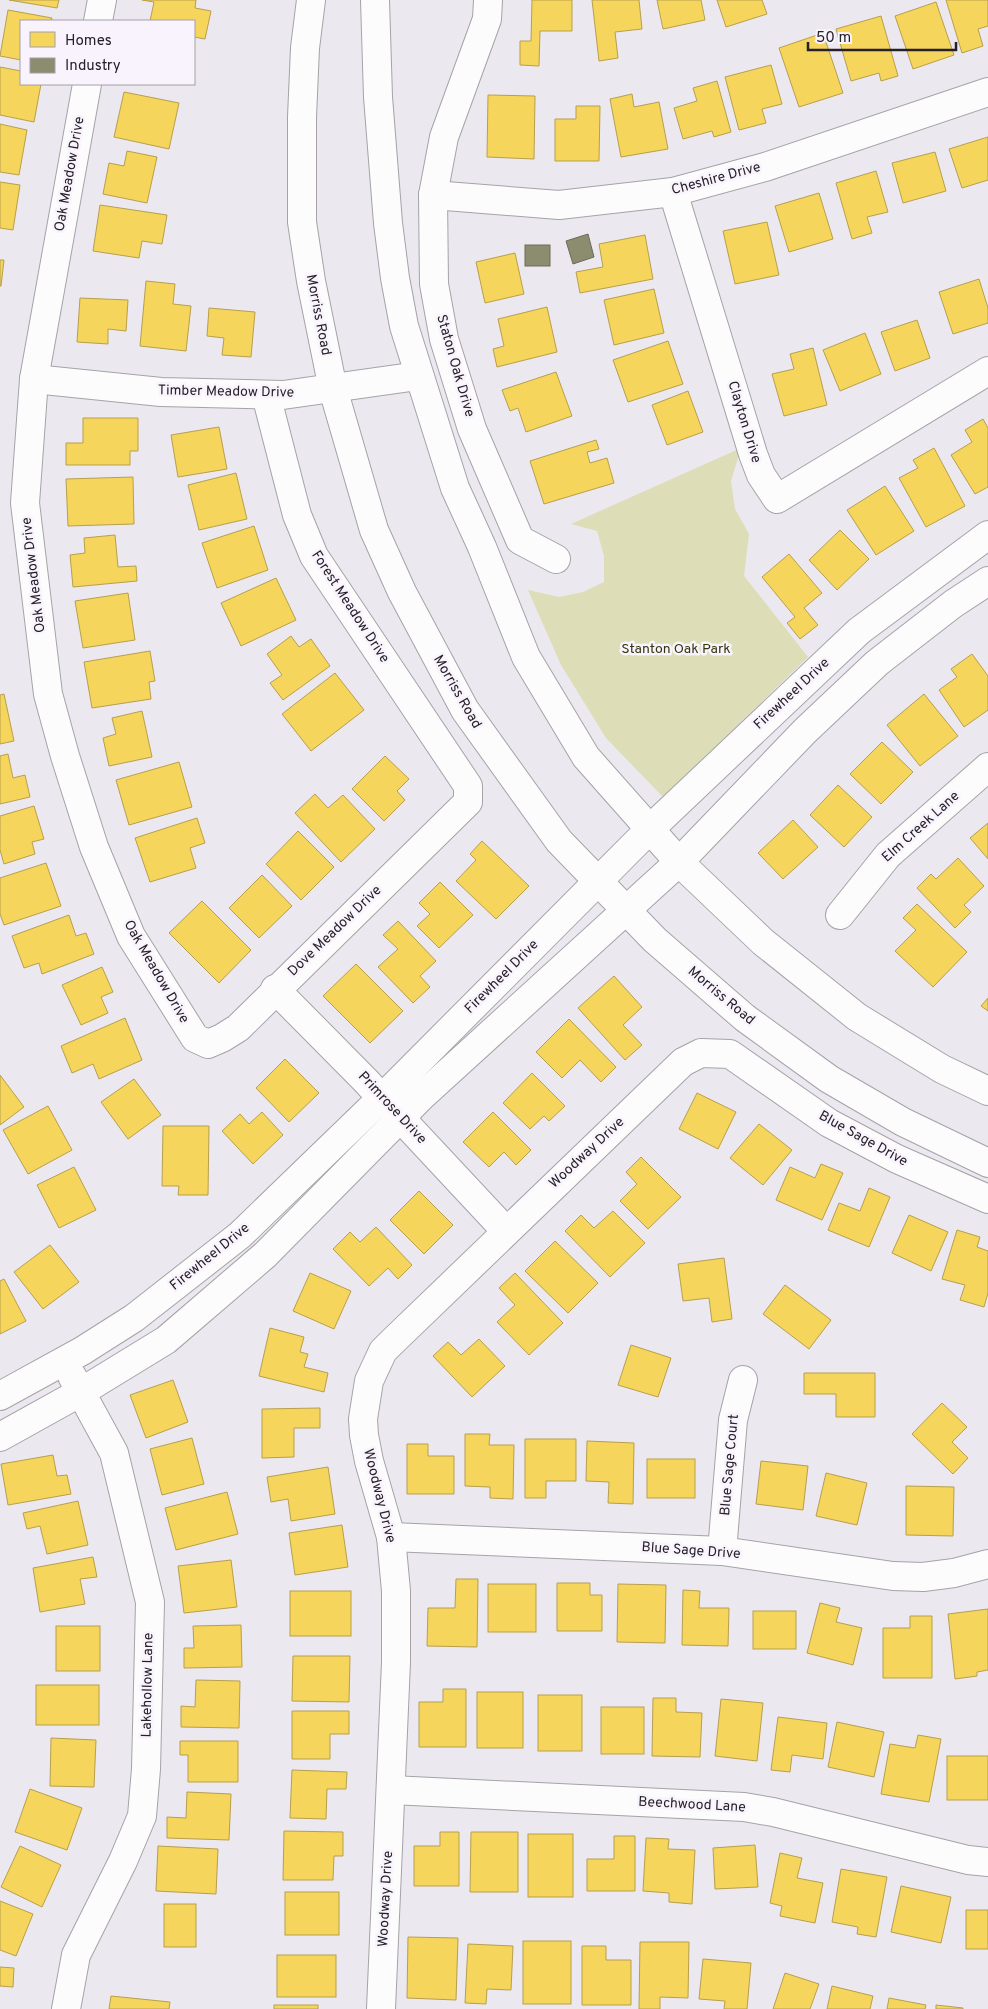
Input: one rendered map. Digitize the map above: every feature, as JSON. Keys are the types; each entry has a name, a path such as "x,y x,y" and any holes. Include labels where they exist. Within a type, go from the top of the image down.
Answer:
{"street":[{"path":"98,20 102,0"},
{"name":"Morriss Road","path":"311,0 305,48 302,117 302,222 310,281 333,389 374,530 402,592 465,710 559,841 655,940 745,1018 829,1079 904,1122 988,1163"},
{"path":"375,0 378,97 395,278 404,326 418,376 455,488 482,547 526,657 586,757 679,862 763,942 857,1017 942,1069 988,1091"},
{"name":"Staton Oak Drive","path":"488,0 487,19 444,138 433,196 434,284 444,339 472,428 520,540 556,559"},
{"name":"Oak Meadow Drive","path":"87,85 34,379 25,503 48,694 65,756 94,846 131,936 194,1038"},
{"name":"Cheshire Drive","path":"433,196 559,205 673,192 765,167 988,92"},
{"name":"Clayton Drive","path":"673,192 753,454 761,475 777,499 988,372"},
{"name":"Timber Meadow Drive","path":"34,379 161,392 266,396 333,389 418,376"},
{"name":"Forest Meadow Drive","path":"266,396 297,515 314,556 468,786 468,802"},
{"name":"Firewheel Drive","path":"0,1396 63,1362 134,1318 240,1235 382,1098 580,898 599,883 650,829 859,632 988,535"},
{"path":"0,1437 81,1392 166,1340 265,1255 401,1118 679,862 805,731 878,663 953,604 988,581"},
{"name":"Elm Creek Lane","path":"840,915 888,855 988,767"},
{"name":"Dove Meadow Drive","path":"194,1038 208,1044 238,1028 468,802"},
{"name":"Primrose Drive","path":"276,989 382,1098 505,1230"},
{"name":"Woodway Drive","path":"381,2009 396,1662 396,1591 391,1537 368,1461 364,1435 363,1419 369,1380 383,1351 505,1230 683,1062 701,1053 716,1053 730,1054 746,1066"},
{"name":"Blue Sage Drive","path":"746,1066 829,1122 897,1159 988,1199"},
{"name":"Lakehollow Lane","path":"63,1362 114,1453 150,1602 146,1759 139,1824 76,1955 66,2009"},
{"name":"Blue Sage Court","path":"722,1551 733,1420 743,1380"},
{"name":"Blue Sage Drive","path":"391,1537 722,1551 893,1576 923,1577 954,1573 988,1564"},
{"name":"Beechwood Lane","path":"391,1790 744,1807 772,1812 968,1860 988,1862"}],"green space":[{"name":"Stanton Oak Park","path":"741,448 731,481 735,509 749,534 744,576 808,657 663,797 606,738 561,665 528,590 559,597 583,592 604,582 604,556 597,531 571,524"}],"building: Homes":[{"path":"9,0 59,0 57,8"},
{"path":"142,0 196,0 195,8 211,11 205,39 195,37 195,20 150,20 154,2"},
{"path":"532,0 572,0 572,31 540,31 539,66 520,65 520,41 531,41"},
{"path":"592,0 639,0 642,29 615,32 618,58 599,61"},
{"path":"657,0 701,0 705,20 663,29"},
{"path":"717,0 762,0 767,14 726,27"},
{"path":"946,0 988,0 988,26 978,29 983,46 962,53"},
{"path":"936,2 954,55 913,69 895,16"},
{"path":"8,10 52,18 51,20 20,20 20,60 0,56"},
{"path":"881,16 898,76 881,81 879,73 851,81 836,29"},
{"path":"823,33 843,93 799,107 779,48"},
{"path":"771,65 782,104 762,109 766,123 739,130 725,77"},
{"path":"0,67 20,71 20,85 41,85 34,122 0,115"},
{"path":"717,81 731,132 714,137 712,131 683,139 674,108 697,101 693,88"},
{"path":"124,92 179,103 169,149 114,137"},
{"path":"632,94 634,107 659,102 668,149 621,157 610,99"},
{"path":"488,95 535,96 534,159 487,157"},
{"path":"576,106 600,106 599,161 555,161 555,119 576,119"},
{"path":"0,124 27,130 19,175 0,172"},
{"path":"988,137 988,180 962,188 949,149"},
{"path":"127,151 157,157 147,203 103,194 109,163 124,166"},
{"path":"935,152 946,191 903,203 892,163"},
{"path":"876,171 888,212 867,217 872,233 852,239 836,183"},
{"path":"0,182 20,185 13,230 0,228"},
{"path":"819,193 833,239 789,252 775,206"},
{"path":"100,205 167,215 162,244 142,241 139,258 93,251"},
{"path":"767,222 779,275 735,284 723,231"},
{"path":"645,235 653,279 580,293 576,272 603,267 599,244"},
{"path":"515,253 524,294 485,303 476,262"},
{"path":"0,260 4,260 1,286 0,286"},
{"path":"979,279 988,308 988,323 953,334 939,292"},
{"path":"146,281 175,284 173,304 191,306 186,351 140,346"},
{"path":"654,289 664,333 614,345 604,300"},
{"path":"80,298 128,300 126,331 108,329 108,344 77,342"},
{"path":"547,307 557,352 497,367 493,349 504,346 498,319"},
{"path":"209,308 255,312 251,357 222,355 224,338 207,336"},
{"path":"917,320 930,358 895,371 881,332"},
{"path":"865,333 881,374 840,391 823,350"},
{"path":"668,341 683,384 628,402 613,360"},
{"path":"813,348 827,405 784,416 772,374 794,369 790,354"},
{"path":"556,372 572,416 526,432 518,408 510,411 502,390"},
{"path":"688,391 703,432 667,445 652,405"},
{"path":"83,418 138,418 138,451 130,451 130,465 66,465 66,443 83,443"},
{"path":"983,419 988,428 988,487 975,494 951,455 972,442 965,430"},
{"path":"219,427 227,469 178,477 171,435"},
{"path":"596,440 599,449 587,452 590,463 607,458 614,483 544,504 530,461"},
{"path":"934,448 965,506 926,527 899,478 918,468 913,460"},
{"path":"236,473 247,519 199,530 188,485"},
{"path":"133,477 134,524 68,526 66,479"},
{"path":"885,486 914,531 876,555 847,510"},
{"path":"254,526 268,570 217,588 202,543"},
{"path":"840,530 869,559 837,590 809,560"},
{"path":"115,535 118,567 136,566 137,581 73,587 70,555 85,553 84,538"},
{"path":"789,554 822,593 804,608 818,625 800,639 787,623 795,617 762,577"},
{"path":"276,578 296,620 241,646 221,603"},
{"path":"128,593 135,640 83,648 75,601"},
{"path":"291,636 299,647 311,639 330,666 283,700 270,683 282,675 267,654"},
{"path":"150,651 155,681 149,682 151,699 92,708 84,662"},
{"path":"972,654 988,676 988,710 964,727 939,690 957,677 951,669"},
{"path":"335,673 364,710 311,751 282,714"},
{"path":"4,694 14,741 0,744 0,695"},
{"path":"924,694 958,736 920,766 887,725"},
{"path":"142,711 152,757 109,766 103,738 116,734 112,718"},
{"path":"882,742 913,772 881,804 850,774"},
{"path":"8,754 13,778 25,775 30,797 0,804 0,756"},
{"path":"385,756 409,779 397,791 405,800 384,821 352,789"},
{"path":"179,762 192,807 129,825 116,780"},
{"path":"838,785 872,817 844,847 810,815"},
{"path":"315,794 328,808 343,795 375,829 341,862 295,813"},
{"path":"34,806 44,839 32,842 35,854 4,864 0,850 0,816"},
{"path":"197,818 205,843 190,848 196,868 150,882 135,838"},
{"path":"793,820 818,847 783,879 758,853"},
{"path":"988,823 988,859 970,838"},
{"path":"298,831 334,867 301,900 266,864"},
{"path":"482,841 529,886 496,919 456,881 476,860 470,854"},
{"path":"958,858 984,886 964,905 971,912 955,928 917,888 931,874 936,879"},
{"path":"46,863 61,906 4,925 0,914 0,878"},
{"path":"262,875 292,906 259,938 229,908"},
{"path":"440,882 473,915 439,948 417,926 430,914 419,903"},
{"path":"202,901 251,950 219,983 169,933"},
{"path":"917,904 967,952 933,987 895,951 916,930 903,918"},
{"path":"69,915 76,936 86,933 94,954 42,974 39,963 24,968 12,936"},
{"path":"398,921 436,961 420,976 430,987 413,1003 378,967 398,949 383,935"},
{"path":"356,964 403,1011 370,1043 323,996"},
{"path":"102,967 113,992 101,997 108,1013 81,1025 62,985"},
{"path":"614,976 642,1007 623,1025 642,1045 625,1060 578,1008"},
{"path":"988,998 988,1011 981,1006"},
{"path":"125,1018 142,1060 99,1079 93,1064 72,1073 61,1046"},
{"path":"569,1019 616,1067 601,1082 580,1060 562,1078 536,1052"},
{"path":"285,1059 319,1093 289,1122 256,1088"},
{"path":"532,1073 565,1106 549,1121 544,1116 530,1129 503,1103"},
{"path":"0,1075 24,1107 0,1125"},
{"path":"134,1079 161,1115 128,1139 101,1102"},
{"path":"697,1093 736,1112 718,1149 679,1129"},
{"path":"48,1106 72,1150 28,1174 3,1130"},
{"path":"262,1112 283,1135 253,1164 222,1131 240,1114 249,1124"},
{"path":"493,1112 531,1150 516,1165 504,1152 489,1167 463,1142"},
{"path":"759,1124 792,1150 763,1185 730,1158"},
{"path":"163,1126 209,1126 208,1195 178,1195 179,1186 162,1186"},
{"path":"641,1157 681,1197 648,1229 620,1201 637,1184 626,1172"},
{"path":"821,1164 843,1173 822,1220 776,1200 790,1167 815,1178"},
{"path":"74,1167 96,1210 59,1228 37,1185"},
{"path":"869,1188 890,1197 869,1247 828,1230 839,1203 860,1211"},
{"path":"419,1191 453,1225 424,1254 390,1220"},
{"path":"613,1211 645,1243 610,1277 565,1231 581,1215 594,1228"},
{"path":"909,1215 948,1232 931,1271 892,1253"},
{"path":"376,1227 412,1265 398,1279 388,1268 369,1286 333,1249 350,1232 360,1242"},
{"path":"957,1230 980,1237 977,1247 988,1251 988,1293 984,1307 960,1300 965,1285 942,1279"},
{"path":"555,1241 598,1283 568,1313 525,1271"},
{"path":"50,1245 79,1282 43,1309 14,1272"},
{"path":"724,1258 732,1319 712,1322 709,1298 683,1301 678,1264"},
{"path":"310,1273 351,1291 334,1329 293,1311"},
{"path":"515,1273 563,1323 529,1355 497,1322 515,1305 499,1288"},
{"path":"4,1279 26,1321 0,1334 0,1281"},
{"path":"785,1285 831,1320 809,1349 763,1314"},
{"path":"270,1328 304,1337 300,1352 308,1354 304,1367 328,1373 324,1392 259,1376"},
{"path":"479,1339 505,1366 472,1397 433,1356 448,1342 461,1355"},
{"path":"631,1345 671,1358 658,1397 618,1385"},
{"path":"804,1373 875,1373 875,1417 836,1417 836,1394 804,1394"},
{"path":"173,1380 188,1422 146,1438 130,1395"},
{"path":"942,1403 967,1427 952,1442 968,1458 953,1474 912,1434"},
{"path":"320,1408 320,1428 294,1428 294,1457 262,1458 262,1409"},
{"path":"465,1434 490,1434 489,1445 514,1445 513,1499 490,1498 490,1487 465,1486"},
{"path":"192,1438 204,1484 162,1495 150,1449"},
{"path":"525,1439 576,1439 576,1481 546,1481 546,1498 525,1498"},
{"path":"587,1441 634,1443 633,1504 608,1503 609,1482 586,1481"},
{"path":"407,1444 428,1444 428,1456 454,1456 454,1494 407,1494"},
{"path":"53,1455 57,1476 67,1475 71,1494 8,1505 1,1464"},
{"path":"647,1459 695,1459 695,1498 647,1498"},
{"path":"761,1461 808,1466 803,1510 756,1504"},
{"path":"328,1467 335,1514 291,1521 288,1499 271,1502 267,1477"},
{"path":"826,1473 867,1483 857,1525 816,1516"},
{"path":"906,1486 954,1487 953,1536 906,1535"},
{"path":"227,1492 238,1534 176,1550 165,1508"},
{"path":"78,1501 88,1545 47,1554 40,1526 27,1529 23,1513"},
{"path":"342,1525 348,1567 295,1575 289,1533"},
{"path":"93,1557 97,1577 80,1579 85,1604 40,1612 33,1568"},
{"path":"231,1560 237,1607 184,1613 178,1566"},
{"path":"456,1579 478,1579 477,1647 427,1646 428,1608 455,1608"},
{"path":"557,1583 590,1583 590,1595 602,1595 602,1631 557,1631"},
{"path":"488,1584 536,1584 536,1632 488,1632"},
{"path":"618,1584 666,1585 665,1643 617,1642"},
{"path":"683,1590 700,1591 699,1608 729,1608 728,1646 682,1645"},
{"path":"290,1591 351,1591 351,1636 290,1636"},
{"path":"820,1603 840,1608 836,1622 862,1628 853,1665 807,1653"},
{"path":"988,1609 988,1670 977,1672 977,1676 955,1679 948,1614"},
{"path":"753,1611 796,1611 796,1649 753,1649"},
{"path":"910,1616 932,1616 932,1678 883,1678 883,1628 910,1628"},
{"path":"241,1625 242,1667 184,1668 184,1648 194,1648 193,1626"},
{"path":"56,1626 100,1626 100,1671 56,1671"},
{"path":"293,1656 350,1656 349,1702 292,1701"},
{"path":"196,1680 240,1681 239,1728 181,1727 181,1706 195,1707"},
{"path":"36,1685 99,1685 99,1725 36,1725"},
{"path":"443,1689 466,1689 466,1747 419,1747 419,1702 443,1702"},
{"path":"477,1692 523,1692 523,1748 477,1748"},
{"path":"538,1695 582,1695 582,1751 538,1751"},
{"path":"653,1698 676,1698 676,1712 702,1713 700,1757 652,1756"},
{"path":"721,1699 763,1703 757,1761 715,1756"},
{"path":"601,1707 644,1707 644,1754 601,1754"},
{"path":"292,1711 349,1711 349,1734 330,1734 330,1759 292,1759"},
{"path":"778,1717 827,1723 823,1759 792,1755 790,1772 771,1770"},
{"path":"837,1722 884,1732 874,1777 828,1767"},
{"path":"918,1735 941,1739 929,1802 881,1794 890,1744 915,1748"},
{"path":"51,1738 96,1740 94,1787 50,1786"},
{"path":"180,1741 238,1741 238,1782 188,1782 188,1755 180,1755"},
{"path":"947,1756 988,1756 988,1800 947,1800"},
{"path":"292,1770 347,1772 346,1789 327,1789 326,1819 290,1818"},
{"path":"30,1789 82,1808 67,1850 15,1832"},
{"path":"187,1792 231,1794 229,1840 167,1838 167,1817 186,1818"},
{"path":"284,1831 343,1832 343,1856 334,1856 333,1880 283,1880"},
{"path":"440,1832 459,1832 459,1886 414,1886 414,1846 440,1846"},
{"path":"471,1832 518,1832 518,1892 470,1892"},
{"path":"528,1834 573,1834 573,1897 528,1897"},
{"path":"614,1836 635,1836 635,1891 587,1891 587,1859 614,1859"},
{"path":"646,1838 669,1839 668,1849 695,1850 692,1904 669,1902 669,1893 643,1891"},
{"path":"755,1845 758,1887 715,1889 713,1848"},
{"path":"20,1846 61,1865 42,1907 1,1887"},
{"path":"158,1846 218,1849 216,1894 156,1891"},
{"path":"780,1853 802,1858 797,1878 823,1883 815,1923 780,1916 782,1906 770,1903"},
{"path":"841,1869 887,1877 876,1937 857,1934 858,1927 832,1922"},
{"path":"901,1886 951,1897 941,1943 891,1932"},
{"path":"285,1892 339,1892 339,1935 285,1935"},
{"path":"0,1901 33,1914 16,1956 0,1950"},
{"path":"164,1904 196,1904 196,1947 164,1947"},
{"path":"966,1910 988,1910 988,1949 966,1949"},
{"path":"408,1937 458,1938 456,2000 407,1998"},
{"path":"523,1941 571,1941 571,2004 523,2004"},
{"path":"640,1942 689,1942 688,1998 660,1997 660,2009 639,2009"},
{"path":"468,1944 513,1946 511,1990 487,1989 486,2004 465,2003"},
{"path":"582,1946 606,1946 606,1960 631,1960 631,2005 582,2005"},
{"path":"277,1955 336,1955 336,1997 277,1997"},
{"path":"703,1959 751,1963 747,2009 724,2009 725,2001 699,1999"},
{"path":"0,1967 14,1968 13,1987 0,1986"},
{"path":"785,1973 819,1984 810,2009 773,2009"},
{"path":"832,1986 873,1996 870,2009 827,2009"},
{"path":"111,1996 170,2002 169,2009 109,2009"},
{"path":"889,1998 926,2005 925,2009 887,2009"},
{"path":"274,2005 318,2005 318,2009 274,2009"},
{"path":"936,2005 963,2008 963,2009 936,2009"}],"building: Industry":[{"path":"588,234 594,257 573,264 566,241"},
{"path":"525,245 550,245 550,266 525,266"}]}
